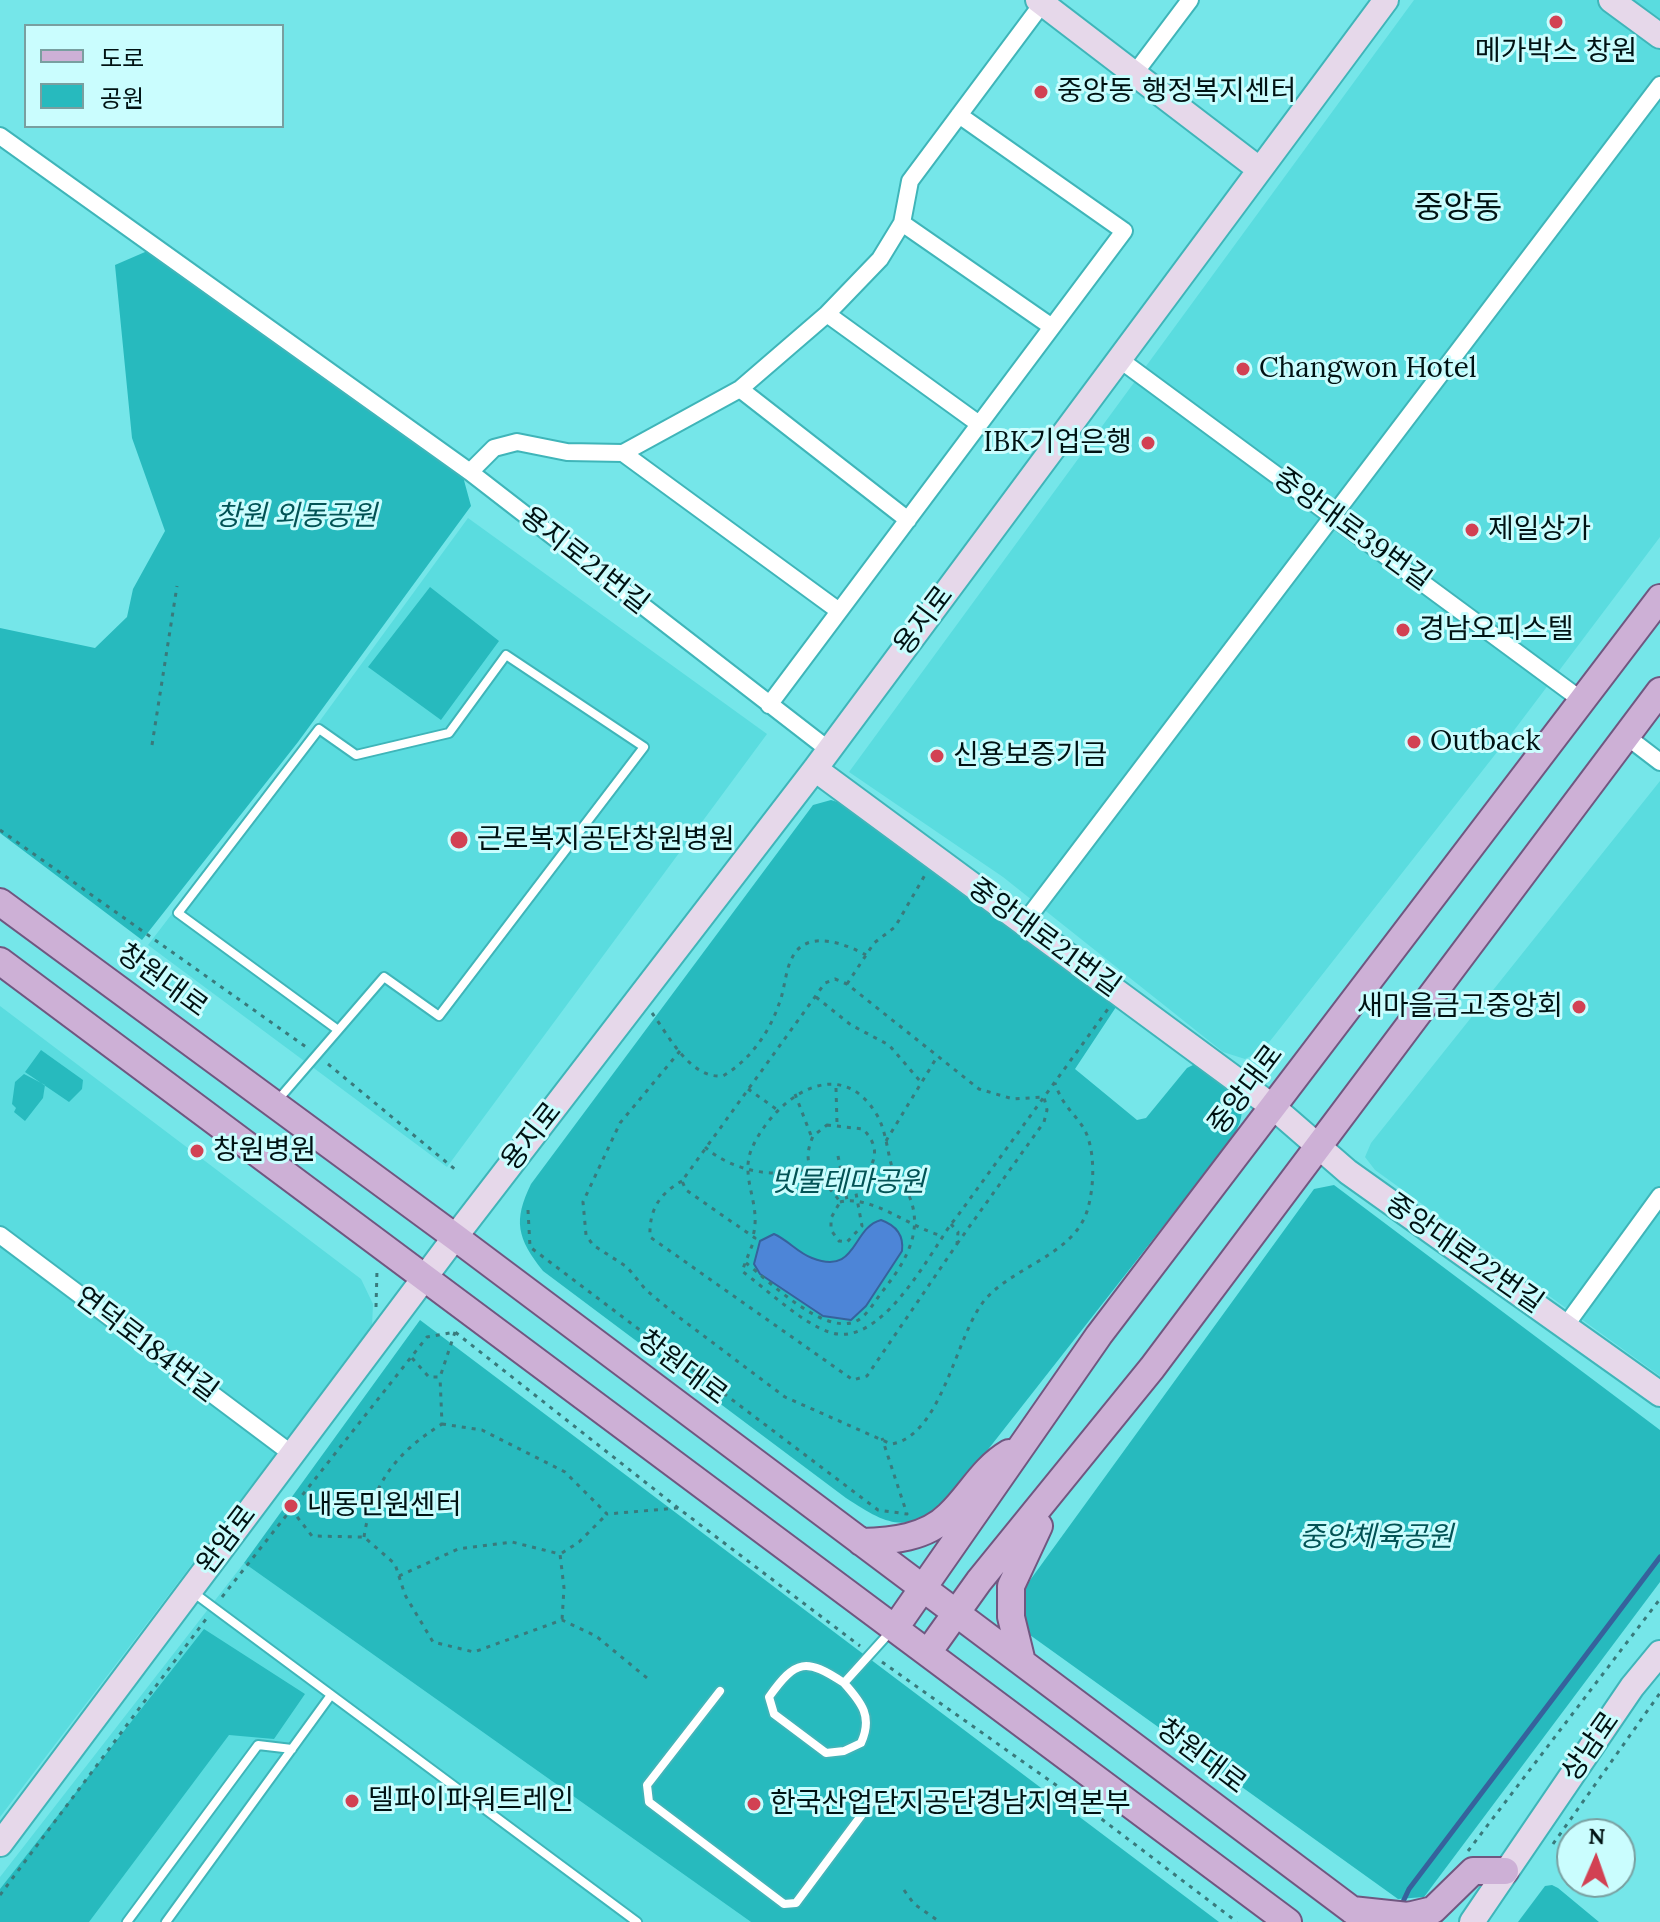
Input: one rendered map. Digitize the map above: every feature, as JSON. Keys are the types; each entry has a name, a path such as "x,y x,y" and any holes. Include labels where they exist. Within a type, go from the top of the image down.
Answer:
{"main road":[{"name":"용지로","path":"455,1237 822,760 1386,0"},
{"path":"1611,0 1660,36"},
{"path":"1040,2 1259,169"},
{"name":"중앙대로","path":"895,1628 1099,1335 1584,702 1660,598"},
{"path":"929,1651 956,1612 1152,1368 1316,1145 1660,691"},
{"name":"중앙대로21번길","path":"822,760 939,860 1273,1107"},
{"name":"창원대로","path":"0,902 455,1237 1360,1916"},
{"path":"0,961 929,1651 1288,1922"},
{"name":"중앙대로22번길","path":"1273,1107 1348,1172 1660,1394"},
{"name":"완암로","path":"0,1844 455,1237"},
{"path":"861,1542 899,1540 936,1526 950,1515 989,1465 1026,1442"},
{"path":"1022,1662 1011,1617 1011,1586 1019,1563 1037,1536 1044,1502"},
{"name":"상남로","path":"1472,1922 1660,1653"},
{"path":"1360,1916 1408,1916 1433,1910 1473,1871 1505,1871"}],"street":[{"path":"1135,73 1190,0"},
{"path":"470,472 494,448 517,442 567,452 623,453 740,389 827,314 880,259 902,223 910,181 1040,2"},
{"path":"1024,923 1660,85"},
{"path":"769,705 1124,231 959,115"},
{"name":"용지로21번길","path":"0,136 470,472 769,705 822,760"},
{"path":"902,223 1052,327"},
{"path":"827,314 979,424"},
{"name":"중앙대로39번길","path":"1119,359 1584,702"},
{"path":"740,389 908,520"},
{"path":"623,453 839,611"},
{"path":"1626,736 1660,762"},
{"path":"1566,1325 1660,1196"},
{"name":"연덕로184번길","path":"0,1235 292,1454"}],"lane":[{"path":"274,1104 384,977 439,1016 644,747 506,655 449,733 356,755 319,729 178,913 338,1030"},
{"path":"190,1590 637,1922"},
{"path":"844,1683 895,1628"},
{"path":"801,1665 818,1666 844,1683 864,1705 869,1727 861,1743 852,1747 826,1753 774,1714 769,1697 786,1674 801,1665"},
{"path":"720,1691 647,1785 649,1802 784,1904 796,1903 872,1801"},
{"path":"166,1922 331,1695"},
{"path":"127,1922 258,1745 292,1749"}],"path":[{"path":"152,745 177,586"},
{"path":"0,830 317,1054 457,1171"},
{"path":"847,984 866,955 895,927 917,887 939,860"},
{"path":"639,998 680,1051 705,1074 723,1076 747,1058 771,1024 794,953 804,945 835,941 866,955"},
{"path":"830,979 847,984 937,1057 990,1094 1025,1100 1044,1097 1047,1110 1044,1122 867,1376 853,1380 650,1237 651,1214 656,1203 682,1181 830,979"},
{"path":"746,1263 805,1310 833,1323 847,1324 863,1317 906,1260 914,1228 913,1206 894,1171 886,1141 871,1107 848,1090 835,1086 810,1086 795,1094 753,1145 747,1169 756,1204 755,1241 742,1271 818,1327 850,1335 861,1332 884,1315 1120,994"},
{"path":"816,997 851,1025 889,1045 920,1081"},
{"path":"680,1051 620,1123 583,1202 586,1235 593,1245 627,1267 646,1290 676,1315 785,1397 891,1444 903,1442 915,1433 940,1394 969,1323 993,1289 1054,1250 1087,1212 1092,1166 1087,1136 1063,1106 1055,1082"},
{"path":"886,1141 937,1057"},
{"path":"835,1086 837,1124"},
{"path":"748,1089 779,1111"},
{"path":"795,1094 812,1138"},
{"path":"840,1202 815,1177 808,1151 812,1138 820,1129 837,1124 863,1129 871,1143 871,1172 855,1188 856,1200 862,1226 847,1242 839,1241 831,1230 831,1218 840,1202 847,1200 856,1200 875,1206 914,1228 943,1236"},
{"path":"705,1147 721,1159 747,1169 792,1173 811,1167"},
{"path":"838,1156 847,1200"},
{"path":"682,1181 686,1190 753,1236"},
{"path":"528,1210 530,1247 878,1510 907,1514 882,1438"},
{"path":"951,1224 958,1232 957,1244"},
{"path":"376,1311 377,1263"},
{"path":"442,1424 440,1377 455,1332"},
{"path":"0,1895 214,1608 411,1356 427,1337 455,1332 678,1508 869,1653 1070,1795 1237,1922"},
{"path":"411,1356 429,1377 440,1377"},
{"path":"364,1537 367,1519 388,1470 410,1444 442,1424 482,1430 565,1472 607,1514"},
{"path":"399,1576 458,1549 512,1542 560,1554 579,1542 607,1514 678,1508"},
{"path":"291,1509 312,1536 364,1537 395,1564 405,1595 433,1642 474,1652 562,1620 596,1636 647,1678"},
{"path":"560,1554 562,1620"},
{"path":"1468,1851 1660,1599"},
{"path":"1552,1844 1660,1693"},
{"path":"904,1890 914,1904 940,1922"}],"shaded area":[{"path":"1414,0 1660,0 1660,537 1512,733 1263,1050 1245,1059 1223,1052 1003,877 849,772"},
{"name":"근로복지공단창원병원","path":"468,518 767,734 447,1167 148,945 311,733"},
{"path":"1660,781 1660,1376 1375,1170 1365,1157 1371,1143"},
{"path":"0,1006 361,1279 373,1304 372,1327 0,1817"},
{"path":"881,1220 898,1231 902,1251 866,1306 851,1320 823,1316 760,1274 754,1264 760,1241 774,1234 812,1258 838,1261 846,1256 871,1225"},
{"path":"244,1563 751,1922 0,1922 0,1877"}],"green space":[{"name":"창원 외동공원","path":"152,249 462,473 471,506 298,742 142,940 0,833 0,628 95,648 127,617 133,589 165,531 132,438 115,265"},
{"path":"430,587 499,641 441,720 368,667"},
{"name":"빗물테마공원","path":"831,800 850,806 1116,1007 1075,1069 1137,1120 1146,1118 1187,1068 1195,1064 1228,1087 1241,1103 1239,1125 1231,1140 946,1503 932,1513 907,1522 884,1519 846,1498 543,1271 528,1249 520,1229 522,1209 531,1184 813,805"},
{"path":"41,1050 83,1080 82,1089 69,1102 25,1072"},
{"path":"24,1074 45,1085 43,1098 25,1121 14,1112 16,1108 12,1104 15,1082"},
{"name":"중앙체육공원","path":"1334,1185 1660,1430 1660,1582 1424,1897 1398,1899 1016,1625 1020,1594 1314,1189"},
{"path":"420,1320 1219,1922 751,1922 244,1563"},
{"path":"204,1629 305,1694 274,1739 229,1735 89,1922 0,1922 0,1889"},
{"path":"1545,1886 1556,1887 1556,1898 1570,1898 1599,1922 1518,1922"}],"waterway":[{"path":"1401,1906 1409,1889 1660,1557"}],"place":[{"name":"메가박스 창원","path":"1556,22"},
{"name":"중앙동 행정복지센터","path":"1041,92"},
{"name":"Changwon Hotel","path":"1243,369"},
{"name":"IBK기업은행","path":"1148,443"},
{"name":"제일상가","path":"1472,530"},
{"name":"경남오피스텔","path":"1403,630"},
{"name":"Outback","path":"1414,742"},
{"name":"신용보증기금","path":"937,756"},
{"name":"근로복지공단창원병원","path":"459,840"},
{"name":"새마을금고중앙회","path":"1579,1007"},
{"name":"창원병원","path":"197,1151"},
{"name":"내동민원센터","path":"291,1506"},
{"name":"델파이파워트레인","path":"352,1801"},
{"name":"한국산업단지공단경남지역본부","path":"754,1804"}],"district":[{"name":"중앙동","path":"1458,209"}]}
